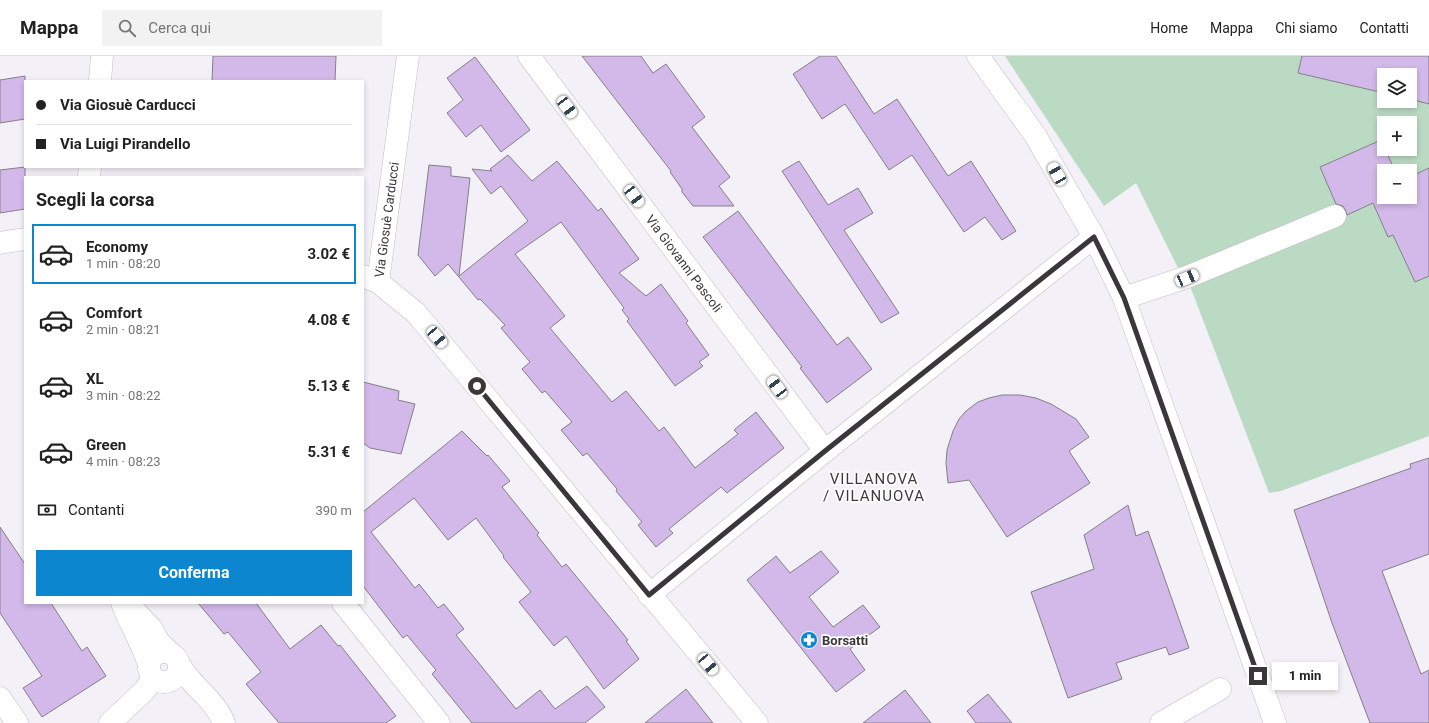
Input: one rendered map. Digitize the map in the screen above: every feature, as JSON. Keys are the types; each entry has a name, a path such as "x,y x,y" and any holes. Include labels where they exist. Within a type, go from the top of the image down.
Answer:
{"street":[{"path":"100,80 102,56"},
{"name":"Via Giosuè Carducci","path":"408,56 370,279 416,313 756,723"},
{"name":"Via Giovanni Pascoli","path":"529,56 825,451"},
{"path":"978,56 1035,136 1094,237 1124,298 1275,723"},
{"path":"1124,298 1187,278 1335,216"},
{"path":"649,595 825,451 1094,237"},
{"path":"0,242 24,239"},
{"path":"122,604 127,617 156,675 180,689 195,702 213,723"},
{"path":"128,604 151,628 159,642 188,677 205,694 222,717 224,723"},
{"path":"344,604 439,723"},
{"path":"156,675 172,680 177,676 179,670 174,659"},
{"path":"110,723 145,690 156,675"},
{"path":"1161,723 1220,690"},
{"path":"0,698 17,723"}],"green space":[{"path":"1005,56 1429,56 1429,436 1281,491 1269,493 1187,278 1177,266 1136,183 1104,206"}],"building":[{"path":"213,56 336,56 335,80 212,80"},
{"path":"582,56 641,56 653,73 666,64 705,117 692,127 730,177 719,186 734,206 693,206 682,192 682,189 670,172 671,171"},
{"path":"820,56 836,56 874,114 897,99 948,176 971,161 1016,231 1002,240 985,217 964,232 912,155 889,170 845,104 822,119 793,74"},
{"path":"1302,56 1429,56 1429,104 1417,101 1417,68 1377,68 1377,91 1298,73"},
{"path":"475,57 530,130 501,152 481,125 466,137 447,113 463,100 447,78"},
{"path":"25,76 24,119 0,123 0,80"},
{"path":"1377,142 1377,156 1388,156 1392,164 1377,164 1377,204 1417,204 1417,174 1429,168 1429,276 1415,282 1393,235 1388,237 1373,203 1347,215 1343,206 1336,204 1320,167"},
{"path":"508,155 532,181 557,161 598,211 601,208 639,259 619,273 646,296 661,284 688,321 686,323 709,355 699,362 703,366 675,386 627,321 629,319 622,310 624,308 561,222 515,254 565,316 550,328 612,402 626,391 659,431 664,427 695,468 738,434 734,430 756,412 784,448 727,493 721,487 669,529 673,533 656,547 638,525 642,522 616,491 617,489 587,453 583,456 561,430 572,422 545,391 542,393 522,369 530,362 501,328 505,325 480,299 478,300 448,264 435,276 418,255 429,165 451,167 451,176 470,178 459,276 528,221 501,186 491,194 472,169 492,171 490,169"},
{"path":"799,161 828,205 858,188 873,213 844,230 899,313 881,323 782,171"},
{"path":"25,168 24,209 0,213 0,170"},
{"path":"738,211 837,345 848,337 872,369 827,403 800,368 802,367 703,237"},
{"path":"364,382 399,391 398,400 415,404 401,454 370,448 364,444"},
{"path":"1002,395 1020,395 1036,398 1051,404 1076,419 1089,437 1069,451 1090,483 1007,537 969,480 948,483 946,463 947,450 953,431 959,419 966,411 978,402"},
{"path":"462,431 487,456 488,455 510,481 502,487 539,533 537,535 562,567 566,564 628,640 626,641 639,659 604,689 566,636 554,646 519,602 531,592 503,557 504,556 476,518 448,540 414,498 371,532 415,588 419,584 438,608 444,604 464,629 456,635 516,709 540,690 555,709 587,686 605,707 585,723 472,723 432,674 436,670 407,635 403,638 364,587 364,511"},
{"path":"1429,458 1429,554 1382,571 1421,674 1429,670 1429,723 1370,723 1332,623 1294,510 1411,468 1410,464"},
{"path":"1128,505 1136,536 1148,531 1189,648 1169,655 1166,647 1116,663 1122,679 1068,698 1031,592 1094,569 1084,535"},
{"path":"0,527 24,563 24,604 52,604 82,651 87,647 106,676 42,717 23,688 42,676 0,613"},
{"path":"821,551 839,572 809,597 833,627 863,605 880,627 850,649 865,670 836,692 747,580 776,556 790,573"},
{"path":"199,604 257,604 290,649 321,625 338,646 340,645 396,716 386,723 279,723 246,684 261,672 228,632 224,634"},
{"path":"686,689 713,723 645,723"},
{"path":"905,690 931,723 863,723"},
{"path":"988,694 1012,723 976,723 967,711"}],"place":[{"name":"Borsatti","path":"809,640"}],"district":[{"name":"VILLANOVA / VILANUOVA","path":"874,488"}],"route":[{"path":"477,386 649,595 825,451 1094,237 1124,298 1258,676"}]}
